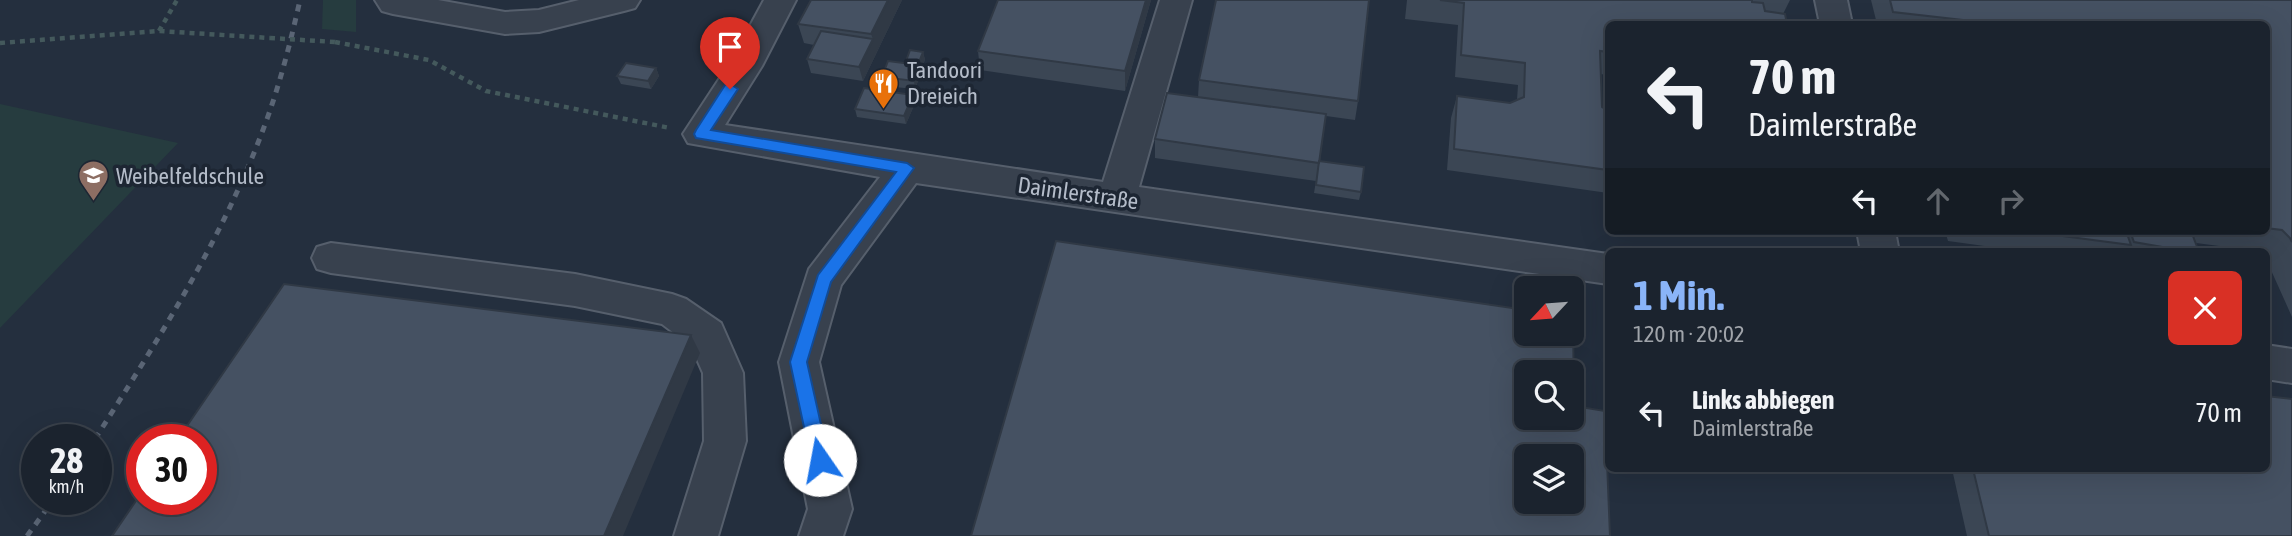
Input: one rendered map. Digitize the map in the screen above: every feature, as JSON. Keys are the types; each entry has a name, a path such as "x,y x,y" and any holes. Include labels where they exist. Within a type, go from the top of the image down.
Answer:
{"street":[{"path":"391,0 393,3 505,23 539,22 624,0"},
{"path":"701,134 745,66 780,0"},
{"path":"1117,198 1176,0"},
{"path":"1831,0 1835,21"},
{"name":"Daimlerstraße","path":"701,134 907,168 1605,269"},
{"path":"821,536 830,509 799,362 823,280 907,168"},
{"path":"331,258 587,292 672,310 707,335 723,373 725,441 696,536"},
{"path":"2270,363 2292,366"}],"path":[{"path":"159,31 177,0"},
{"path":"0,43 159,31 335,42 429,60 486,90 701,134"}],"green space":[{"path":"323,0 356,0 356,32 322,29"},
{"path":"0,104 178,143 0,328"}],"building":[{"path":"811,0 888,0 871,34 798,24"},
{"path":"998,0 1146,0 1125,71 978,51"},
{"path":"1216,0 1369,0 1358,101 1199,80"},
{"path":"1440,0 1752,0 1763,3 1765,11 1785,14 1786,21 1605,21 1605,52 1600,51 1602,107 1605,109 1605,170 1454,149 1457,96 1510,103 1524,97 1525,63 1461,55 1464,3"},
{"path":"1890,0 2292,0 2292,242 2282,230 2270,228 2270,21 1972,21 1893,12"},
{"path":"821,31 873,39 859,67 807,59"},
{"path":"910,50 923,52 919,62 906,61"},
{"path":"888,61 919,65 914,81 882,77"},
{"path":"626,63 656,68 648,81 617,76"},
{"path":"864,88 913,95 904,116 855,109"},
{"path":"1167,93 1326,114 1319,163 1155,139"},
{"path":"1319,161 1364,167 1361,192 1316,185"},
{"path":"2055,235 2127,235 2131,245"},
{"path":"2131,235 2193,235 2197,248 2168,248 2134,242"},
{"path":"1056,241 1514,308 1514,346 1573,346 1573,360 1514,360 1514,430 1584,430 1584,408 1605,411 1605,472 1607,472 1610,536 971,536"},
{"path":"284,284 691,335 604,536 112,536 126,515 217,515 217,424 188,424"},
{"path":"2270,396 2292,399 2292,536 1989,536 1974,472 2270,472"}],"railway":[{"path":"105,424 190,284 232,203 272,104 300,0"},
{"path":"27,536 42,515"}],"place":[{"name":"Tandoori Dreieich","path":"884,110"},
{"name":"Weibelfeldschule","path":"93,203"}],"route":[{"path":"730,89 701,134 907,168 823,280 799,362 820,460"}]}
